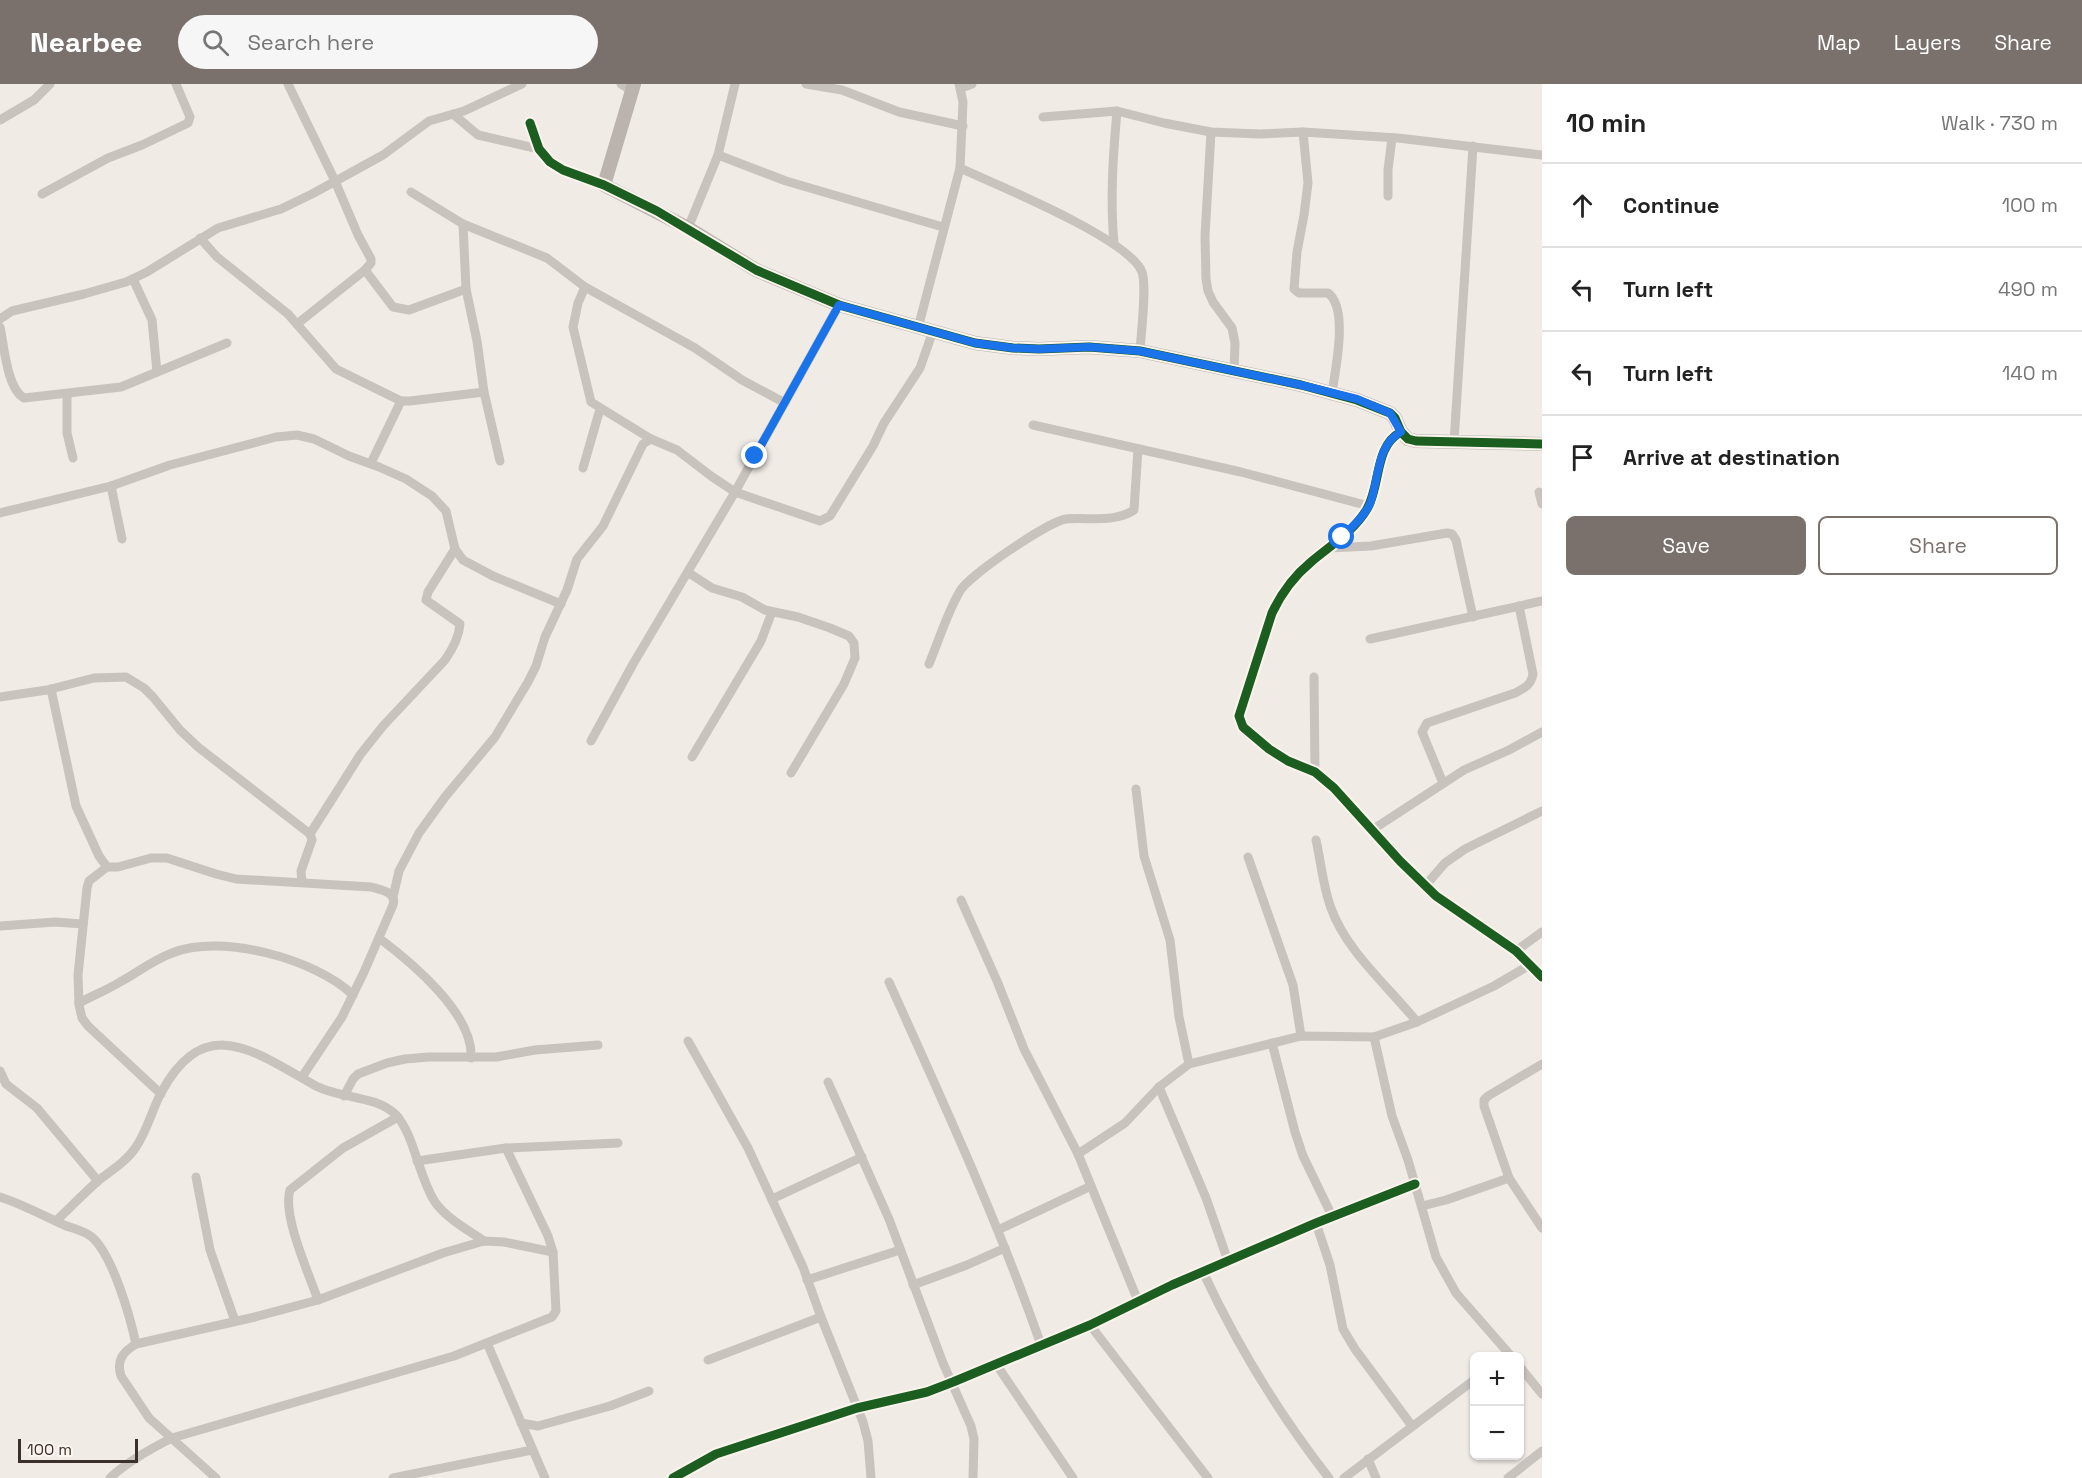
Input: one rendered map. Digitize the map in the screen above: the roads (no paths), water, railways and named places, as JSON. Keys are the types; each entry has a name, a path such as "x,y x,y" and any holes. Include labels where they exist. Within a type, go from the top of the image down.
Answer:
{"street":[{"path":"0,120 34,100 50,84"},
{"path":"42,194 108,158 188,123 190,117 177,84"},
{"path":"288,84 335,181 354,228 371,259 371,263 365,270 297,324"},
{"path":"0,319 12,311 84,294 133,279 218,228 281,209 335,181 383,155 429,121 453,114 522,84"},
{"path":"688,228 718,155 735,84"},
{"path":"806,84 842,87 898,112 963,126"},
{"path":"918,327 960,168 963,126 960,86 972,84"},
{"path":"604,185 629,86"},
{"path":"1114,244 1111,178 1117,111"},
{"path":"1043,117 1117,111 1211,132 1260,134 1303,132 1392,138 1542,155"},
{"path":"453,114 478,135 539,149"},
{"path":"530,123 539,149 550,162 563,170 604,185 688,228 756,270 839,305 975,343 1013,348 1099,347 1140,351 1332,393 1357,399 1390,413 1401,432 1416,441 1542,444"},
{"path":"1211,132 1205,236 1206,279 1213,302 1232,328 1235,343 1234,370"},
{"path":"1303,132 1308,183 1297,252 1294,289 1299,293 1328,293 1334,301 1339,321 1339,348 1332,393"},
{"path":"1388,196 1392,138"},
{"path":"1454,442 1473,146"},
{"path":"718,155 786,181 943,227"},
{"path":"960,168 1069,219 1114,244 1138,265 1143,277 1140,351"},
{"path":"411,192 463,224 547,258 585,287 695,348 742,380 785,403"},
{"path":"463,224 466,289 477,341 484,392 500,461"},
{"path":"200,238 217,257 288,314 336,369 401,400 420,400 484,392"},
{"path":"365,270 393,307 400,310 409,310 466,289"},
{"path":"133,279 152,320 157,372"},
{"path":"585,287 576,310 573,327 591,402 651,439 677,450 735,492 820,521 830,516 873,446 884,423 920,368 933,331"},
{"path":"591,741 633,664 689,573 839,305"},
{"path":"0,327 12,385 17,394 24,398 109,389 227,343"},
{"path":"67,393 67,433 73,458"},
{"path":"371,463 401,400"},
{"path":"583,468 600,409"},
{"path":"1033,425 1241,472 1369,506"},
{"path":"1401,432 1393,436 1384,448 1369,506 1362,516 1309,564 1279,598 1272,613 1239,716 1243,727 1269,749 1315,772 1334,788 1425,886 1449,907 1516,951 1542,977"},
{"path":"0,513 111,486 170,465 276,437 297,435 314,439 406,479 440,502 449,518 455,549 469,565 561,604"},
{"path":"303,1077 327,1042 353,995 393,905 399,871 420,833 445,796 495,737 517,702 536,666 545,637 561,604 577,559 603,526 643,444 651,439"},
{"path":"929,664 960,590 972,577 1043,530 1065,519 1106,518 1134,510 1137,449"},
{"path":"111,486 122,539"},
{"path":"1539,492 1542,504"},
{"path":"1329,548 1371,546 1446,533 1452,534 1458,549 1473,618"},
{"path":"310,834 360,756 383,726 452,650 460,624 426,600 428,592 455,549"},
{"path":"689,573 712,588 742,597 772,612 798,617 830,628 849,636 854,643 856,649 853,665 844,684 791,772"},
{"path":"1370,639 1542,601"},
{"path":"1443,783 1422,732 1423,727 1427,723 1515,693 1528,686 1532,680 1533,674 1519,606"},
{"path":"692,757 761,641 772,612"},
{"path":"0,697 51,689 94,678 118,676 135,681 153,697 180,730 220,766 310,834 312,840 301,871 302,882"},
{"path":"1314,677 1315,772"},
{"path":"51,689 76,806 99,856 107,867"},
{"path":"1372,830 1464,770 1542,732"},
{"path":"1136,789 1144,856 1170,940 1179,1017 1189,1064"},
{"path":"1425,886 1445,863 1465,849 1542,811"},
{"path":"1316,840 1330,907 1338,924 1364,960 1417,1022"},
{"path":"1248,857 1293,985 1301,1036"},
{"path":"161,1094 82,1018 78,975 83,924 88,885 98,873 107,867 118,867 152,858 167,858 236,879 372,887 391,894 393,897"},
{"path":"961,900 997,981 1023,1049 1078,1154 1138,1301"},
{"path":"0,926 55,922 83,924"},
{"path":"1516,951 1542,932"},
{"path":"379,938 416,968 450,1005 471,1042 471,1058"},
{"path":"79,1003 173,952 213,945 276,955 296,961 341,984 353,995"},
{"path":"1078,1154 1125,1123 1159,1087 1189,1064 1301,1036 1374,1037 1417,1022 1494,986 1530,965"},
{"path":"889,982 998,1230 1041,1345"},
{"path":"1374,1037 1392,1116 1422,1206 1436,1257 1456,1293 1505,1352"},
{"path":"688,1041 748,1148 807,1280 868,1441 871,1478"},
{"path":"1272,1043 1298,1140 1320,1194 1332,1216"},
{"path":"56,1221 133,1151 161,1094 183,1062 195,1051 218,1045 254,1051 330,1093 383,1105 398,1117 423,1181 439,1208 484,1241"},
{"path":"344,1096 358,1074 387,1063 429,1057 496,1057 535,1050 598,1045"},
{"path":"1542,1064 1484,1100 1484,1106 1509,1178 1542,1228"},
{"path":"0,1071 6,1084 37,1108 98,1181"},
{"path":"828,1082 889,1219 943,1363 971,1426 974,1439 973,1478"},
{"path":"1159,1087 1206,1198 1228,1261"},
{"path":"318,1300 291,1220 288,1201 290,1190 343,1148 398,1117"},
{"path":"417,1161 506,1148 618,1143"},
{"path":"110,1478 119,1469 148,1450 172,1438 415,1368 552,1317 555,1314 553,1252 548,1236 506,1148"},
{"path":"772,1199 862,1157"},
{"path":"196,1177 210,1250 235,1321"},
{"path":"1422,1206 1509,1178"},
{"path":"673,1478 716,1454 857,1408 927,1392 953,1382 1090,1324 1332,1216 1415,1184"},
{"path":"998,1230 1091,1186"},
{"path":"0,1197 84,1231 99,1246 128,1307 136,1344"},
{"path":"1316,1223 1330,1265 1343,1329 1355,1349 1412,1426"},
{"path":"216,1478 148,1418 121,1376 120,1361 124,1351 136,1344 318,1300 443,1252 484,1241 504,1242 553,1252"},
{"path":"913,1285 1005,1248"},
{"path":"807,1280 900,1250"},
{"path":"1203,1272 1231,1331 1251,1365 1298,1439 1329,1478"},
{"path":"708,1360 821,1317"},
{"path":"1090,1324 1208,1478"},
{"path":"487,1343 545,1478"},
{"path":"996,1364 1073,1478"},
{"path":"1524,1372 1542,1394"},
{"path":"1344,1478 1470,1383"},
{"path":"521,1423 538,1426 610,1406 649,1391"},
{"path":"527,1437 538,1426"},
{"path":"393,1478 532,1450"},
{"path":"1508,1478 1542,1451"},
{"path":"1368,1459 1376,1478"}]}
